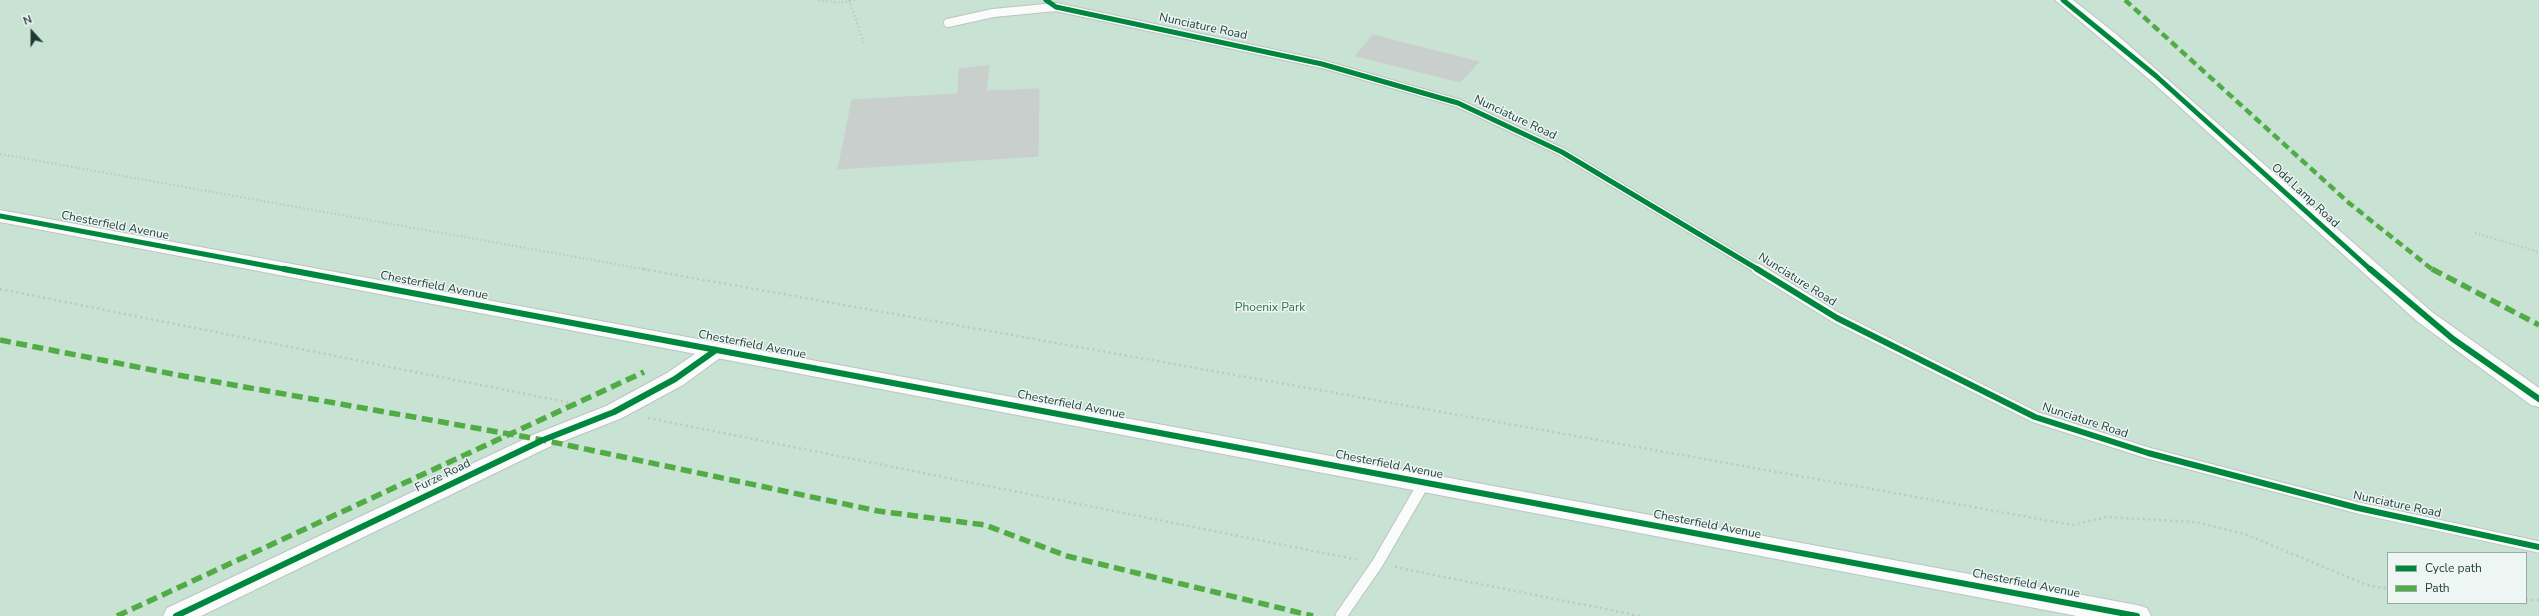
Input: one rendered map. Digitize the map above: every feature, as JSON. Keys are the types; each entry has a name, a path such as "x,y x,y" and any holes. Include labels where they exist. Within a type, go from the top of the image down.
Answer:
{"street":[{"name":"Odd Lamp Road","path":"2062,0 2179,95 2331,236 2426,318 2539,399"},
{"name":"Chesterfield Avenue","path":"0,216 2137,616"},
{"name":"Furze Road","path":"176,616 543,440 614,412 675,379 716,350"}],"lane":[{"path":"1046,0 1056,7"},
{"name":"Nunciature Road","path":"948,22 993,13 1056,7 1322,64 1458,103 1562,152 1650,203 1837,318 2035,416 2148,454 2350,506 2539,547"},
{"path":"1341,616 1377,564 1424,483"}],"path":[{"path":"818,0 856,0"},
{"path":"849,1 864,43"},
{"path":"0,154 2073,525 2106,517 2195,522 2245,534 2367,586 2387,589"},
{"path":"2475,233 2539,252"},
{"path":"0,289 1640,616"},
{"path":"2527,600 2539,600"}],"green space":[{"name":"Phoenix Park","path":"0,0 2539,0 2539,616 0,616"}],"building":[{"path":"1373,35 1479,62 1460,82 1356,56"},
{"path":"989,66 986,91 1039,89 1038,156 838,169 852,100 958,94 959,69"}],"marked path":[{"path":"2125,0 2349,203 2433,270 2539,325"},
{"path":"0,340 183,376 543,440 878,511 985,525 1067,556 1313,616"},
{"path":"117,616 276,541 644,372"}],"cycle path":[{"path":"1046,0 1056,7 1322,64 1458,103 1562,152 1650,203 1837,318 2035,417 2148,453 2358,508 2539,547"},
{"path":"2063,0 2156,76 2334,238 2425,317 2496,370 2539,399"},
{"path":"0,216 2137,616"},
{"path":"176,616 543,440 614,412 675,379 716,350"}]}
